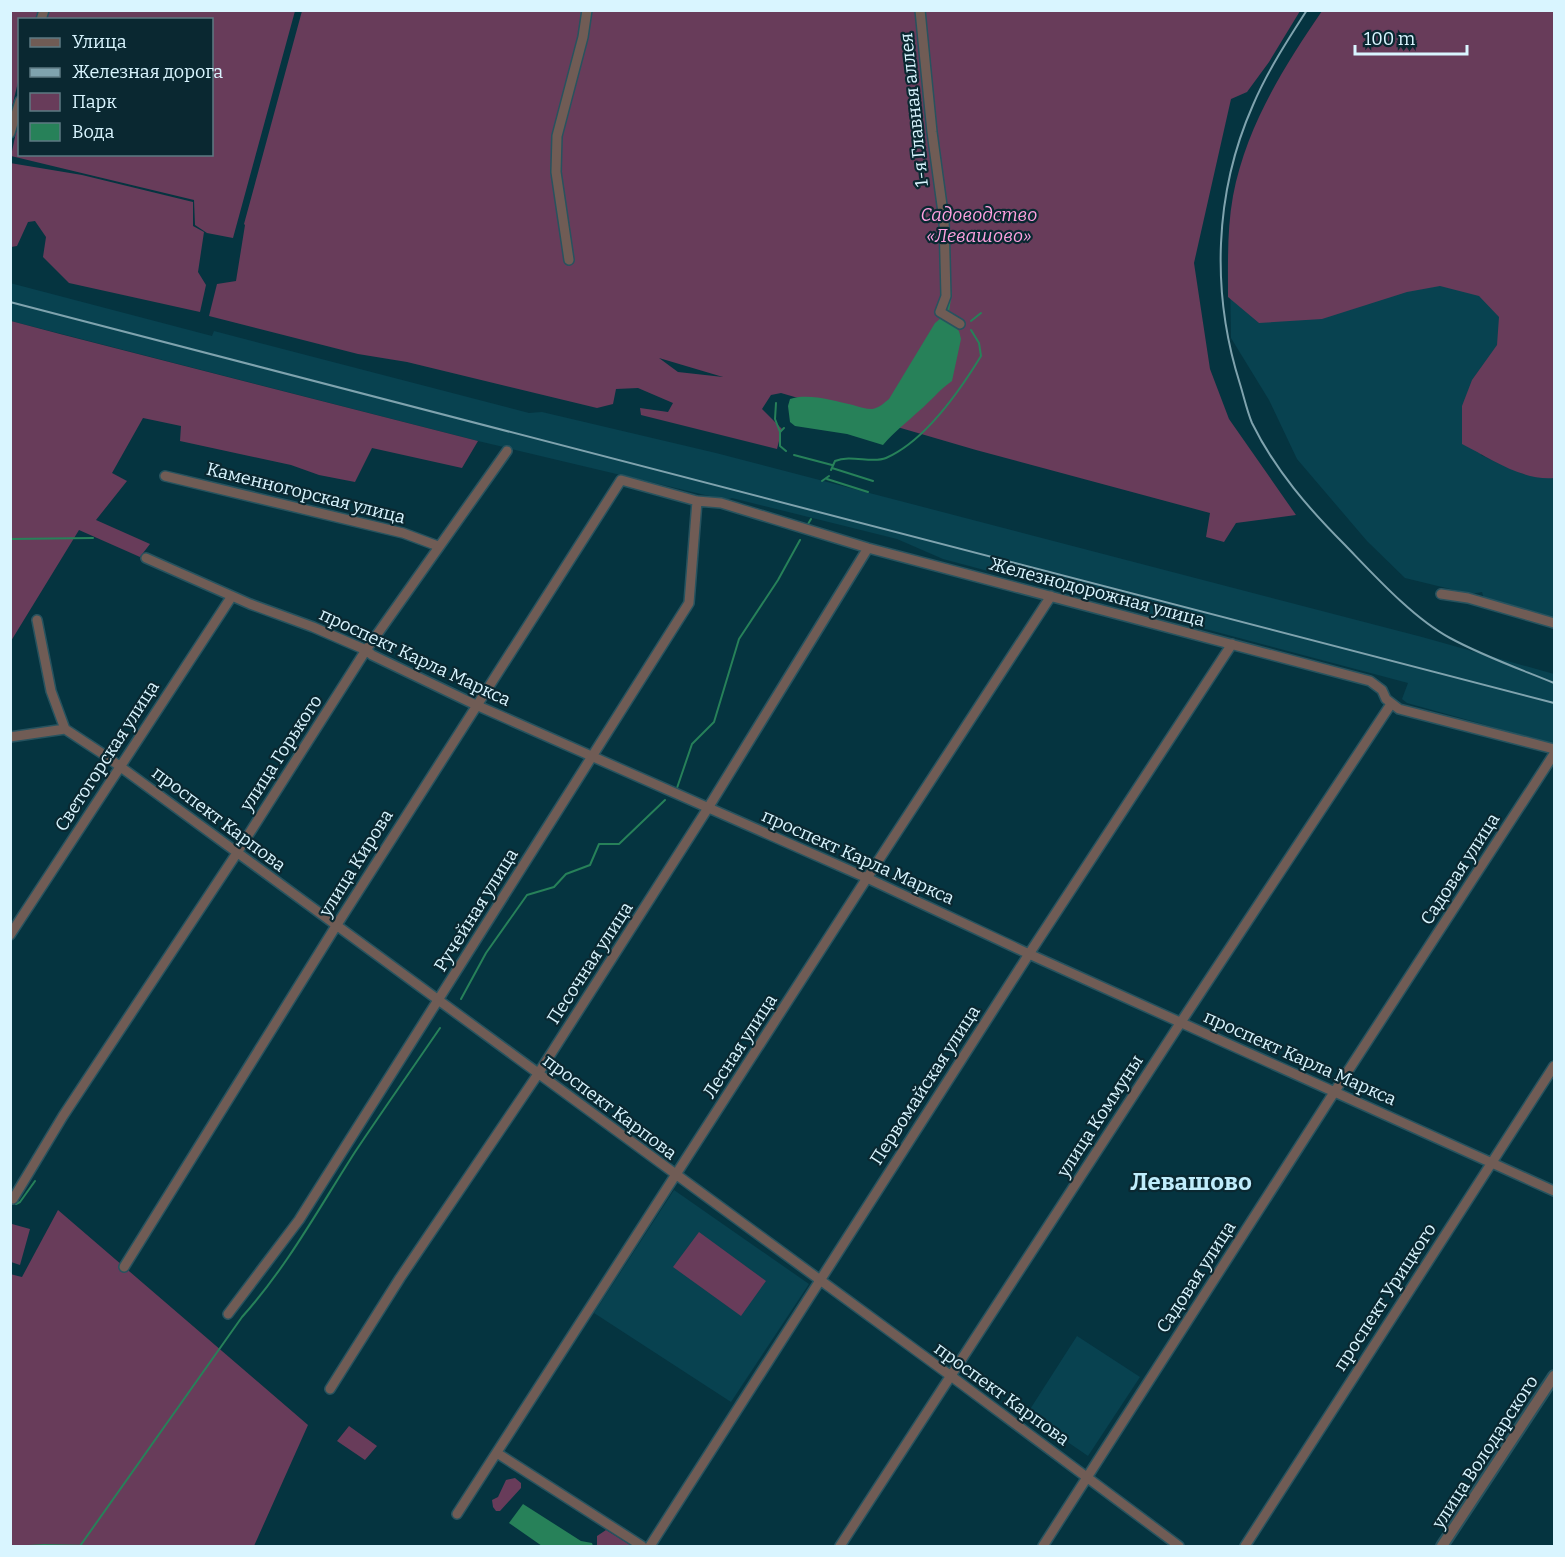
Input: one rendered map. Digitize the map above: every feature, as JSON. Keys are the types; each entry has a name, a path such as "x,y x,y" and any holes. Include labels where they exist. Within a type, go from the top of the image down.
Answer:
{"street":[{"path":"569,260 556,172 557,136 583,37 587,10"},
{"name":"1-я Главная аллея","path":"920,10 932,132 944,220 946,296 940,312 960,324"},
{"path":"10,133 18,107"},
{"name":"улица Горького","path":"13,1199 63,1116 237,852 366,650 507,451"},
{"name":"Каменногорская улица","path":"165,476 403,533 438,546"},
{"name":"Железнодорожная улица","path":"621,480 697,501 721,503 868,548 1370,681 1382,690 1391,704 1399,709 1554,749"},
{"name":"улица Кирова","path":"124,1267 336,926 621,480"},
{"name":"Ручейная улица","path":"228,1314 299,1220 689,603 697,501"},
{"name":"Песочная улица","path":"330,1389 400,1278 538,1074 708,808 868,548"},
{"name":"проспект Карла Маркса","path":"146,558 232,596 366,650 379,659 476,705 867,878 1029,954 1335,1090 1554,1191"},
{"path":"1441,594 1468,598 1554,623"},
{"name":"Светогорская улица","path":"10,935 232,596"},
{"name":"Лесная улица","path":"457,1514 1051,596"},
{"path":"10,737 65,729 51,691 37,620"},
{"name":"Первомайская улица","path":"650,1546 1029,954 1232,644"},
{"name":"улица Коммуны","path":"840,1546 1180,1022 1391,704"},
{"name":"проспект Карпова","path":"65,729 121,766 1179,1546"},
{"name":"Садовая улица","path":"1043,1546 1335,1090 1554,754"},
{"name":"проспект Урицкого","path":"1245,1546 1554,1066"},
{"name":"улица Володарского","path":"1442,1546 1554,1376"},
{"path":"497,1453 642,1546"}],"shaded area":[{"path":"1230,273 1461,277 1505,317 1481,455 1523,474 1554,477 1554,619 1484,599 1482,592 1471,594 1405,578 1367,541 1297,459 1269,400 1231,338"},
{"path":"10,283 212,336 214,331 529,413 542,412 716,453 1422,637 1554,674 1554,744 1407,703 1402,699 1408,683 943,559 897,539 732,498 726,500 478,441 11,321"},
{"path":"674,1190 809,1284 731,1402 594,1313"},
{"path":"1077,1336 1140,1377 1088,1456 1027,1414"}],"green space":[{"path":"11,10 38,11 36,18 18,18 18,82 11,111"},
{"path":"49,11 295,11 233,238 207,233 195,225 194,200 11,156 18,123 18,156 213,156 213,18 47,18"},
{"name":"Садоводство «Левашово»","path":"302,11 1300,11 1269,62 1247,92 1231,99 1194,263 1210,369 1229,419 1296,515 1236,523 1224,542 1206,537 1210,513 976,450 781,393 771,395 762,409 782,429 777,449 641,415 640,408 668,412 673,403 638,388 616,389 613,404 597,408 407,362 358,354 209,316 217,284 236,281 244,224","holes":["659,358 723,377 678,372"]},
{"path":"1322,11 1554,11 1554,478 1530,476 1518,472 1462,444 1462,406 1472,380 1497,345 1499,317 1479,296 1440,286 1407,292 1322,319 1259,323 1228,297 1231,208 1247,146 1280,76"},
{"path":"10,163 82,175 193,202 193,226 204,232 198,272 206,285 200,312 69,283 43,257 46,237 35,221 28,222 17,246 11,247"},
{"path":"11,321 478,441 462,468 372,448 355,482 319,475 291,465 180,441 181,426 143,418 112,473 127,481 96,520 150,544 140,557 79,530 11,641"},
{"path":"58,1210 308,1425 254,1546 11,1546 10,1274 22,1277"},
{"path":"12,1224 30,1229 20,1265 11,1262"},
{"path":"699,1232 766,1281 741,1316 673,1267"},
{"path":"349,1426 377,1446 365,1460 337,1441"},
{"path":"515,1478 521,1483 521,1488 500,1511 496,1511 492,1500 498,1497 506,1480"},
{"path":"606,1530 632,1546 597,1546 597,1536"}],"water":[{"path":"941,318 946,318 959,331 961,339 952,381 883,445 847,434 795,426 790,422 788,406 790,399 797,397 822,398 870,409 881,405 889,399 935,323"},
{"path":"523,1504 581,1541 592,1543 593,1546 542,1546 509,1523"}],"waterway":[{"path":"948,311 951,293"},
{"path":"971,321 981,313"},
{"path":"831,470 835,461 841,459 880,460 886,458 914,440 927,428 952,400 981,356 979,343 971,330"},
{"path":"776,403 775,419 780,432"},
{"path":"784,428 780,432 780,446 786,451"},
{"path":"794,455 832,465"},
{"path":"832,468 873,481"},
{"path":"822,481 829,476"},
{"path":"827,479 868,492"},
{"path":"808,524 811,519"},
{"path":"10,539 93,538"},
{"path":"677,788 692,744 714,722 739,639 778,580 800,540"},
{"path":"461,999 486,953 527,895 554,887 566,874 590,865 599,844 619,844 665,800"},
{"path":"80,1546 242,1317 288,1258 355,1152 440,1028"},
{"path":"16,1204 20,1202 35,1181"},
{"path":"28,1546 90,1546"},
{"path":"268,1546 299,1546"},
{"path":"392,1546 461,1546"}],"railway":[{"path":"1307,10 1271,69 1253,105 1230,173 1224,208 1221,243 1224,314 1250,418 1271,457 1306,503 1408,608 1436,630 1463,645 1554,683"},
{"path":"10,302 1554,703"}],"district":[{"name":"Левашово","path":"1191,1182"}]}
